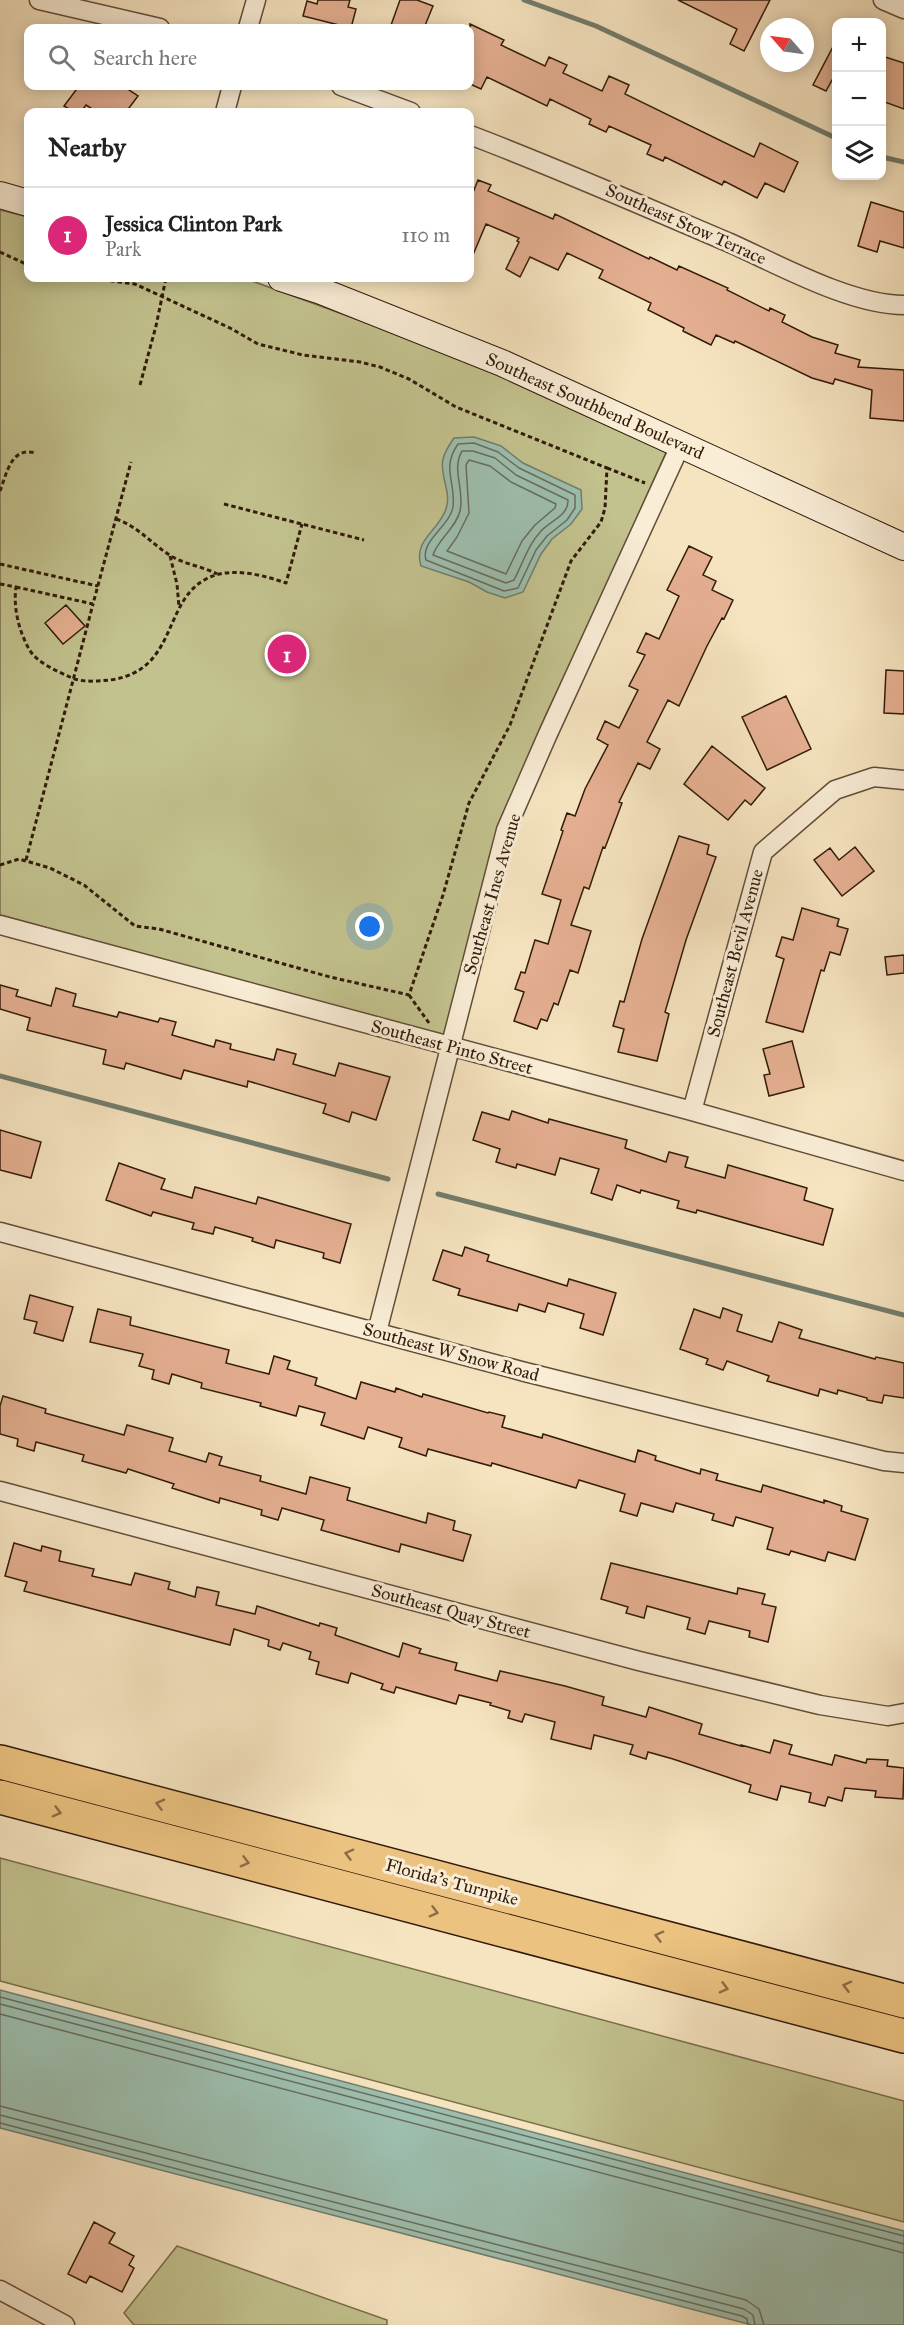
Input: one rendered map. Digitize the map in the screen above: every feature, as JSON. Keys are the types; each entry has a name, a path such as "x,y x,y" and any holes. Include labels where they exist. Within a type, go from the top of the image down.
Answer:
{"highway":[{"name":"Florida's Turnpike","path":"0,1762 904,2001"},
{"name":"Florida's Turnpike","path":"0,1797 904,2036"}],"street":[{"path":"39,0 143,24"},
{"path":"249,24 256,0"},
{"path":"884,0 904,9"},
{"path":"226,108 231,90"},
{"path":"352,90 400,108"},
{"name":"Southeast Stow Terrace","path":"474,137 565,171 831,288 887,305 904,305"},
{"path":"0,195 24,202"},
{"name":"Southeast Southbend Boulevard","path":"293,282 502,363 904,547"},
{"name":"Southeast Ines Avenue","path":"377,1332 506,831 681,444"},
{"name":"Southeast Bevil Avenue","path":"692,1111 763,852 835,790 874,777 904,780"},
{"name":"Southeast Pinto Street","path":"0,925 692,1111 904,1171"},
{"name":"Southeast W Snow Road","path":"0,1234 525,1372 884,1461 904,1463"},
{"name":"Southeast Quay Street","path":"0,1491 651,1664 820,1705 888,1716 904,1713"},
{"path":"0,2290 65,2325"}],"path":[{"path":"0,252 24,263"},
{"path":"120,282 135,284 162,295 258,344 303,355 360,362 380,367 409,379 456,407 648,484"},
{"path":"140,385 165,282"},
{"path":"0,491 11,461 19,453 36,453"},
{"path":"26,861 131,462"},
{"path":"409,995 443,895 469,803 510,725 572,561 601,522 605,508 607,468"},
{"path":"224,504 364,540"},
{"path":"116,519 145,535 170,556 217,574"},
{"path":"16,587 16,617 29,650 41,663 73,679 93,682 134,673 148,663 161,648 183,601 204,580 217,574 238,573 270,577 286,583 302,524"},
{"path":"170,556 177,584 179,609"},
{"path":"0,564 98,586"},
{"path":"0,584 93,604"},
{"path":"0,865 19,859 50,868 84,885 135,926 159,929 409,995 433,1028"}],"green space":[{"path":"0,210 24,216 24,282 255,282 443,351 668,448 511,796 490,854 445,1036 0,915"},
{"path":"0,1858 904,2101 904,2222 0,1981"},
{"path":"177,2246 387,2320 387,2325 134,2325 124,2313"}],"water":[{"path":"474,437 501,446 523,463 581,490 582,509 571,524 552,539 541,554 523,592 505,598 487,592 469,582 421,566 419,557 423,543 446,509 448,497 442,465 445,453 454,438"},
{"path":"0,1990 904,2231 904,2325 752,2325 0,2128"}],"building":[{"path":"318,0 350,0 348,7 356,9 352,24 335,24 303,16 307,1 317,4"},
{"path":"400,0 417,0 433,6 426,24 391,24"},
{"path":"678,0 770,0 744,51 730,44 737,29"},
{"path":"474,26 504,40 501,45 545,66 549,57 567,65 563,73 602,91 609,76 629,85 625,94 754,157 760,143 798,162 784,192 765,183 757,198 724,181 722,185 665,157 663,161 647,154 651,145 609,126 606,132 589,124 591,119 550,99 547,106 487,77 481,89 474,86"},
{"path":"832,49 832,80 826,91 813,85"},
{"path":"886,57 904,63 904,109 886,102"},
{"path":"76,90 129,90 138,96 129,108 91,108 86,105 84,108 67,108 64,106"},
{"path":"478,180 491,185 488,191 553,219 555,214 649,259 650,257 677,270 679,266 728,288 727,290 769,311 770,308 785,315 782,322 812,337 838,345 835,353 860,360 858,367 904,370 904,421 870,418 872,390 835,379 833,384 812,378 735,341 734,343 716,335 711,345 648,310 651,303 599,278 603,270 567,253 558,270 530,257 520,277 506,269 519,238 486,224 474,252 474,190"},
{"path":"871,202 904,212 904,248 880,241 877,252 858,246"},
{"path":"689,546 712,557 703,575 716,581 712,590 733,600 707,646 679,706 668,700 647,742 660,749 650,769 638,763 619,802 622,803 605,848 603,847 589,889 584,887 571,925 591,931 578,973 570,970 558,1005 554,1003 547,1021 541,1019 537,1029 514,1021 524,992 515,989 521,972 525,973 535,940 548,944 561,900 542,894 563,831 561,830 567,813 575,816 585,789 608,745 597,739 605,721 619,728 638,690 629,686 645,655 637,652 646,633 659,639 679,596 667,590"},
{"path":"66,605 85,626 63,644 45,623"},
{"path":"886,670 904,671 904,714 884,713"},
{"path":"786,696 811,749 767,770 742,717"},
{"path":"712,746 765,788 751,805 745,800 728,820 684,784"},
{"path":"679,836 709,845 707,854 716,857 686,940 665,1012 669,1014 657,1061 618,1052 624,1029 613,1026 620,1001 624,1002 642,939"},
{"path":"855,847 874,871 842,896 814,860 830,848 839,860"},
{"path":"802,908 839,919 837,926 848,929 840,955 830,952 824,971 821,970 803,1032 766,1022 784,959 776,956 782,937 793,940"},
{"path":"904,955 904,973 887,975 885,957"},
{"path":"0,985 18,990 16,996 51,1006 56,988 76,994 73,1006 117,1017 119,1012 158,1022 160,1018 176,1022 172,1035 214,1047 216,1040 231,1044 230,1049 274,1060 277,1049 296,1054 293,1064 335,1076 339,1063 390,1077 376,1120 352,1112 349,1122 323,1113 326,1104 248,1081 247,1087 184,1070 181,1079 126,1063 124,1069 103,1064 106,1050 27,1030 30,1018 0,1009"},
{"path":"792,1041 804,1087 769,1096 764,1075 770,1074 763,1049"},
{"path":"512,1111 548,1123 549,1119 627,1140 625,1148 666,1162 669,1152 688,1157 685,1167 725,1178 728,1165 807,1188 804,1200 833,1209 823,1245 697,1210 696,1213 677,1208 679,1201 641,1190 640,1193 617,1185 612,1200 591,1193 599,1169 560,1158 555,1175 517,1164 516,1168 496,1162 500,1149 473,1140 482,1112 509,1120"},
{"path":"0,1130 41,1142 31,1178 0,1170"},
{"path":"119,1163 165,1179 161,1189 192,1198 195,1187 256,1204 258,1197 351,1224 340,1263 323,1258 324,1253 276,1240 274,1248 252,1241 253,1238 215,1227 213,1234 192,1229 194,1223 153,1212 151,1216 106,1200"},
{"path":"465,1247 489,1255 487,1261 567,1286 569,1279 616,1293 603,1335 580,1328 584,1314 548,1303 545,1312 519,1304 517,1311 458,1295 460,1289 433,1280 443,1250 462,1256"},
{"path":"30,1295 73,1307 63,1341 34,1333 37,1322 24,1319"},
{"path":"723,1308 742,1315 737,1331 772,1342 779,1322 802,1330 799,1338 875,1359 876,1357 904,1363 904,1398 884,1395 882,1403 838,1390 837,1394 820,1389 818,1396 767,1381 769,1376 727,1361 723,1370 706,1364 708,1359 680,1349 694,1309 720,1318"},
{"path":"98,1309 131,1317 130,1325 229,1350 226,1363 269,1374 274,1356 290,1361 287,1369 317,1378 315,1385 356,1399 361,1382 395,1392 396,1388 422,1397 423,1394 505,1416 502,1427 542,1438 543,1434 635,1462 638,1450 656,1456 655,1460 700,1474 701,1469 718,1474 716,1480 761,1492 763,1485 824,1503 824,1500 842,1506 841,1511 868,1519 855,1560 828,1552 825,1561 791,1551 789,1555 767,1549 773,1528 736,1517 733,1526 712,1520 714,1514 676,1503 673,1512 641,1503 637,1516 620,1511 625,1494 579,1480 576,1488 492,1463 491,1466 428,1449 426,1456 399,1447 402,1438 368,1427 364,1439 321,1425 325,1413 299,1406 296,1416 260,1406 261,1403 201,1388 202,1383 172,1374 169,1384 152,1379 154,1370 139,1366 143,1354 90,1342"},
{"path":"3,1396 46,1409 45,1413 124,1435 127,1425 173,1438 169,1451 206,1462 209,1453 222,1457 219,1465 261,1476 260,1481 306,1494 310,1477 350,1488 347,1500 426,1523 428,1513 455,1521 453,1530 471,1535 463,1561 401,1544 399,1552 321,1530 324,1520 282,1508 278,1520 261,1515 262,1510 220,1498 219,1503 172,1488 174,1484 128,1469 126,1473 82,1461 84,1455 36,1442 34,1451 17,1446 18,1439 0,1434 0,1406"},
{"path":"14,1543 41,1551 42,1546 61,1551 59,1561 94,1569 92,1576 131,1585 135,1573 170,1582 168,1589 195,1597 197,1587 219,1592 216,1605 255,1614 257,1606 319,1626 320,1623 337,1628 335,1635 399,1657 403,1643 421,1649 419,1653 457,1663 455,1670 497,1681 500,1671 565,1686 604,1697 602,1705 646,1717 649,1707 702,1724 699,1734 741,1746 770,1753 774,1740 792,1745 789,1754 832,1765 835,1755 866,1763 867,1759 888,1760 887,1766 904,1768 903,1799 875,1797 876,1791 845,1788 842,1801 828,1797 825,1806 809,1802 811,1793 781,1786 777,1800 749,1792 751,1785 673,1759 648,1752 646,1759 630,1754 633,1745 594,1735 591,1749 551,1739 555,1722 525,1714 522,1722 508,1718 510,1711 490,1705 491,1703 459,1695 456,1704 396,1687 394,1693 381,1689 383,1684 351,1673 348,1683 316,1674 319,1662 309,1659 311,1652 283,1643 280,1650 268,1646 269,1640 234,1629 230,1645 24,1591 27,1582 5,1576"},
{"path":"611,1563 737,1594 738,1588 765,1594 762,1604 776,1607 768,1642 749,1637 750,1631 709,1621 705,1634 687,1629 690,1618 647,1606 644,1618 626,1613 628,1607 601,1599"},
{"path":"94,2222 115,2233 109,2243 134,2256 129,2265 134,2268 122,2292 90,2276 86,2283 68,2274"}],"waterway":[{"path":"524,0 596,26 832,136"},
{"path":"886,158 904,162"},
{"path":"0,1076 388,1179"},
{"path":"438,1194 904,1315"}],"place":[{"name":"Jessica Clinton Park","path":"287,654"}]}
